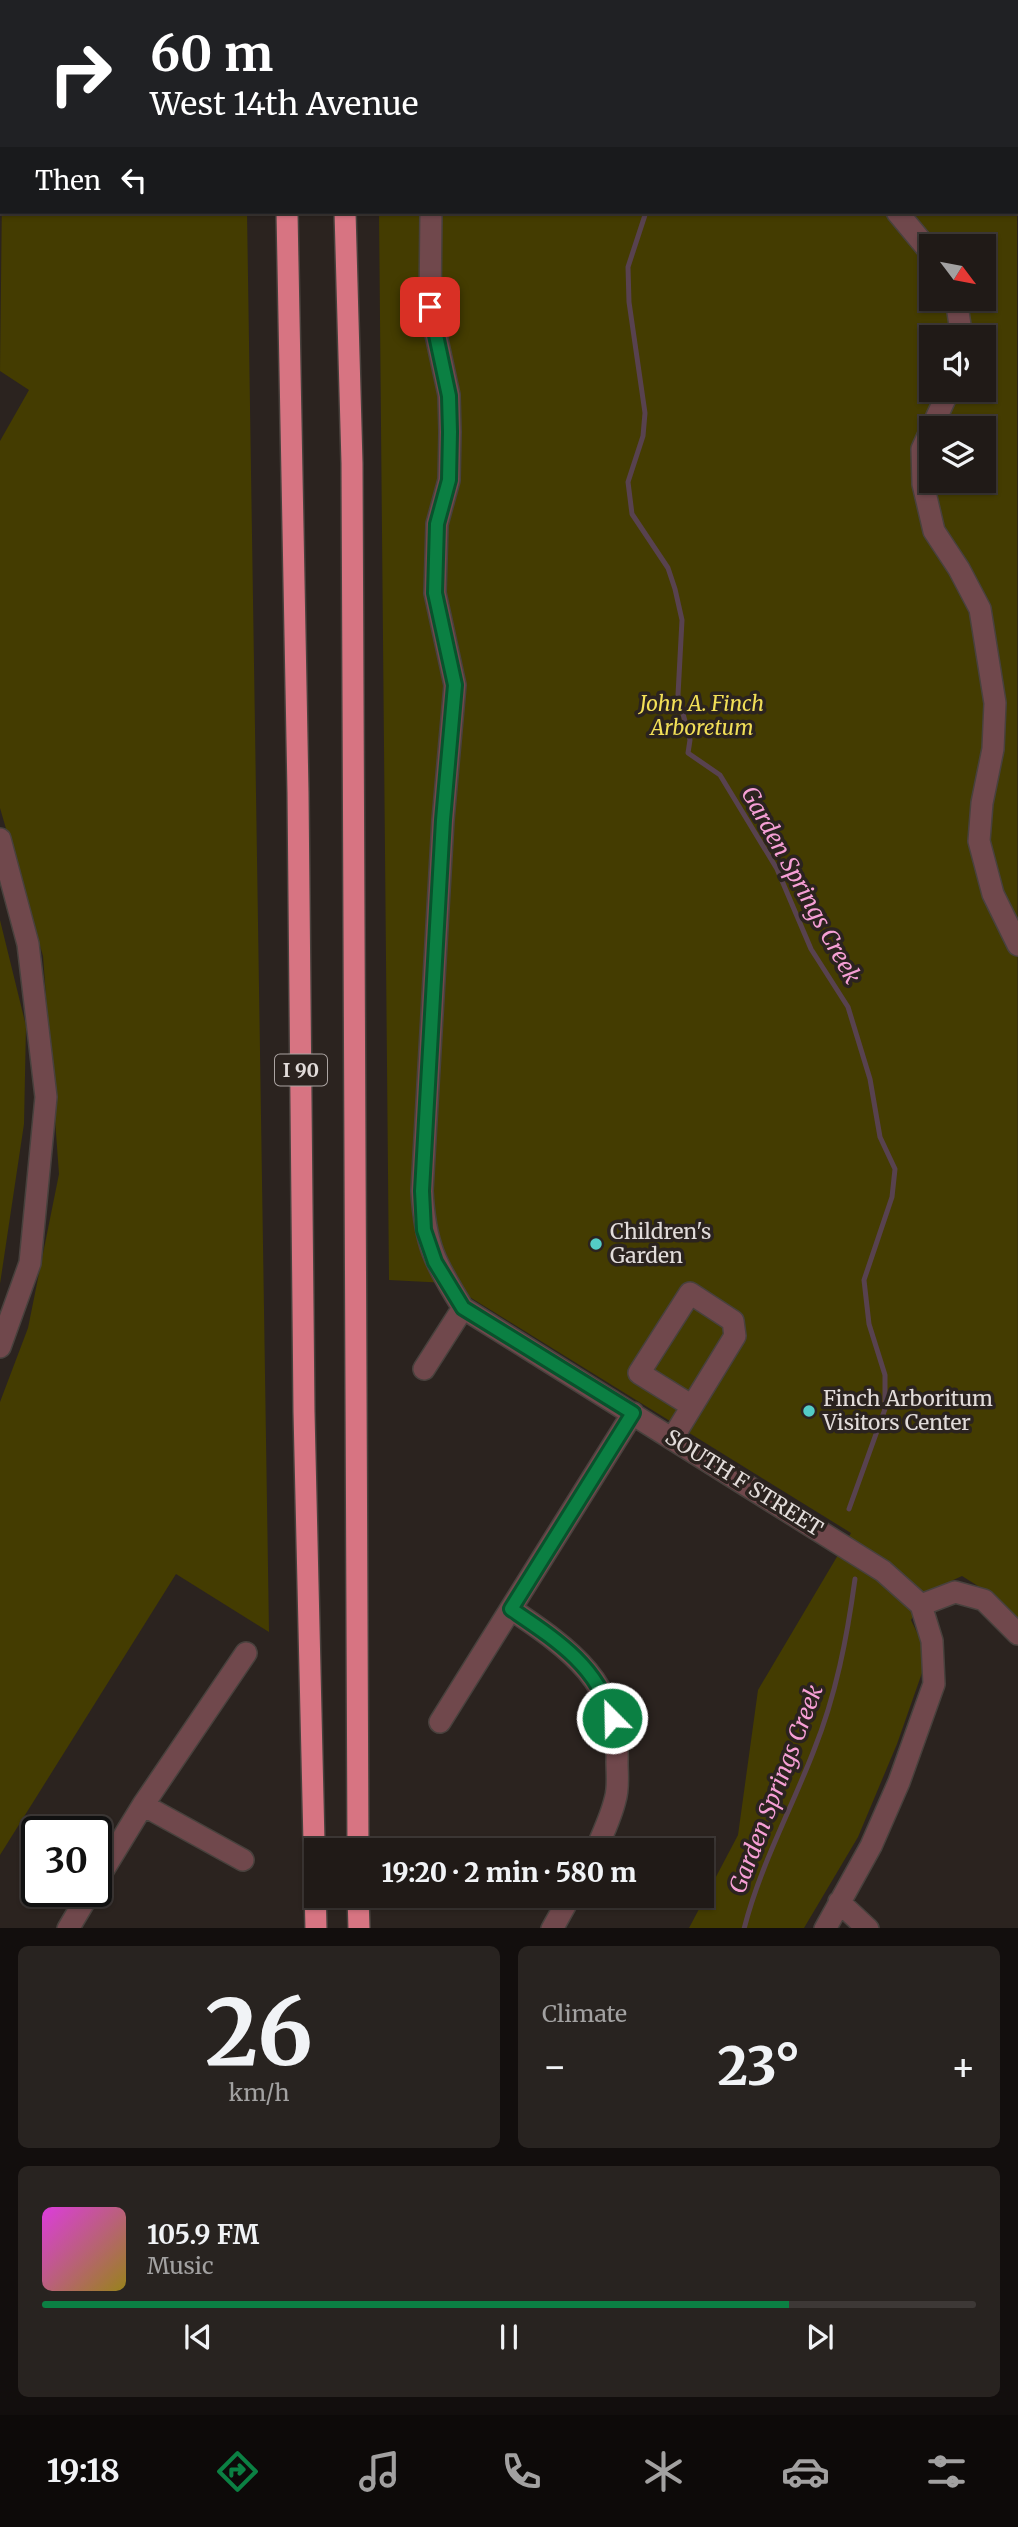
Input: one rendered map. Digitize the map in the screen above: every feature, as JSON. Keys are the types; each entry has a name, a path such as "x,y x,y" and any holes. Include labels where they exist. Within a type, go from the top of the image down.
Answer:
{"highway":[{"name":"I 90","path":"287,214 299,792 304,1412 317,1928"},
{"name":"I 90","path":"345,214 352,477 358,1838"},
{"path":"358,1908 359,1928"}],"street":[{"path":"424,1368 463,1308 435,1262 424,1230 422,1191 443,820 455,685 435,593 437,524 449,480 450,432 449,396 430,307 430,214"},
{"path":"899,214 919,239"},
{"path":"944,402 922,449 923,484 934,531 959,569 980,609 995,704 993,749 982,803 979,841 993,894 1018,944"},
{"path":"0,839 28,944 46,1097 30,1263 0,1347"},
{"path":"672,1438 692,1406 735,1336 733,1321 690,1293 639,1373 692,1406"},
{"name":"SOUTH F STREET","path":"463,1308 883,1571 921,1605"},
{"path":"440,1722 633,1413"},
{"path":"825,1928 871,1846 890,1803 934,1684 932,1641 921,1605 955,1592 984,1600 1018,1634"},
{"path":"511,1609 559,1642 587,1668 607,1699 618,1738 616,1797 601,1838"},
{"path":"112,1856 143,1805 246,1653"},
{"path":"143,1805 243,1860"},
{"path":"839,1902 868,1928"},
{"path":"68,1928 81,1907"},
{"path":"552,1928 564,1908"}],"green space":[{"path":"2,214 247,214 269,1632 176,1574 24,1816 21,1816 21,1821 0,1855 0,1402 28,1328 59,1174 43,956 0,808 0,441 29,390 0,371"},
{"name":"John A. Finch Arboretum","path":"379,214 1017,214 1018,1624 994,1596 962,1576 927,1592 911,1620 921,1641 923,1670 897,1744 858,1837 804,1928 689,1928 700,1908 714,1908 714,1881 738,1835 758,1690 851,1533 447,1283 389,1280"},
{"path":"0,920 26,1026 24,1124 0,1284"}],"waterway":[{"name":"Garden Springs Creek","path":"645,214 628,267 629,302 645,413 643,436 628,482 632,514 668,568 682,620 678,695 690,740 688,753 720,775 777,869 811,949 848,1007 870,1079 880,1137 895,1169 892,1197 864,1280 869,1324 885,1375 885,1409 849,1509"},
{"name":"Garden Springs Creek","path":"744,1928 758,1883 829,1708 844,1645 855,1579"}],"place":[{"name":"Children's Garden","path":"596,1244"},
{"name":"Finch Arboritum Visitors Center","path":"809,1411"}],"route":[{"path":"430,307 449,396 450,432 449,480 437,524 435,593 455,685 443,820 422,1191 424,1230 435,1262 463,1308 633,1413 511,1609 559,1642 587,1668 607,1699 612,1718"}]}
